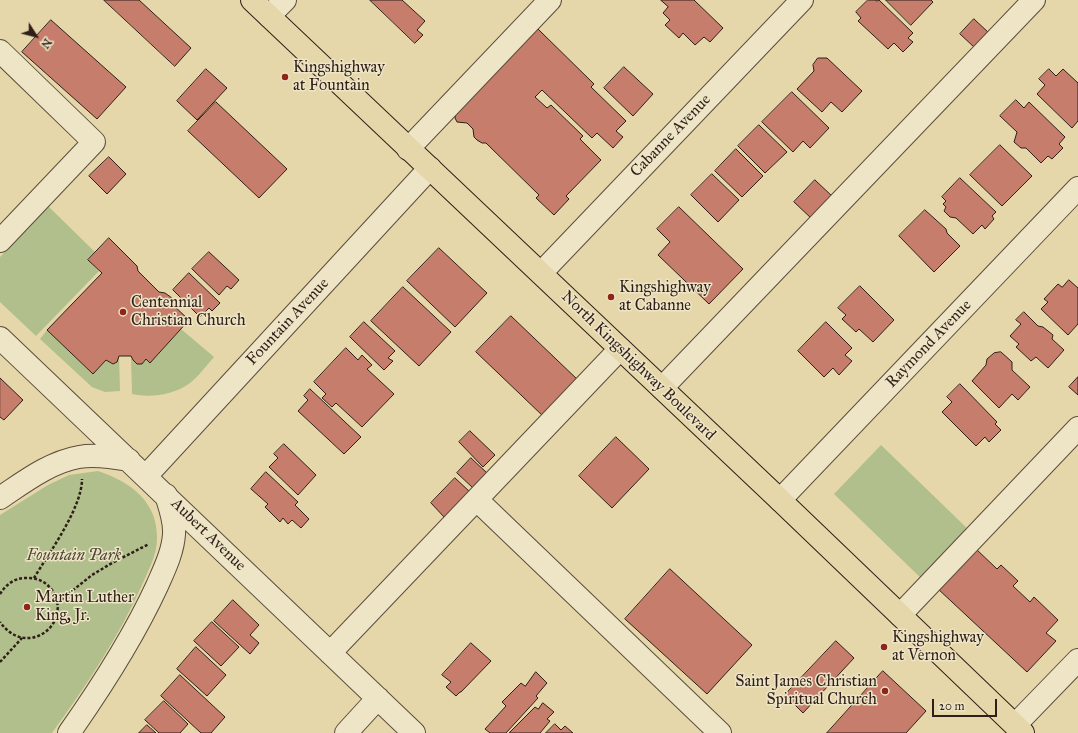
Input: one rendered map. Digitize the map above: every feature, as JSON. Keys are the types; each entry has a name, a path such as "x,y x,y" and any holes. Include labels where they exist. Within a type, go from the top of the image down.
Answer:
{"main road":[{"name":"North Kingshighway Boulevard","path":"252,0 780,500 1019,729"}],"street":[{"path":"269,16 285,0"},
{"path":"408,149 550,0"},
{"name":"Cabanne Avenue","path":"540,273 802,0"},
{"path":"662,388 1034,0"},
{"path":"0,51 94,142 0,242"},
{"name":"Fountain Avenue","path":"146,476 430,168"},
{"name":"Raymond Avenue","path":"780,500 1078,188"},
{"name":"Aubert Avenue","path":"0,338 414,733"},
{"path":"330,653 620,349"},
{"path":"900,615 1078,428"},
{"path":"0,498 27,480 58,463 80,457 102,456 129,460"},
{"path":"69,733 88,707 119,657 146,611 160,578 171,551 174,533 172,515 166,495"},
{"path":"477,500 720,733"},
{"path":"1019,729 1078,660"},
{"path":"346,733 378,698"}],"path":[{"path":"34,578 74,509 82,483 83,473"},
{"path":"57,603 92,575 154,542"},
{"path":"0,594 9,583 17,579 34,578 46,584 50,588 57,603 56,618 51,626 37,637 22,638 11,634 4,629 0,622"},
{"path":"0,662 22,638"}],"green space":[{"path":"48,206 95,252 88,260 99,271 36,336 0,302 0,257"},
{"path":"181,329 214,357 190,383 184,387 170,393 147,396 132,394 131,356 137,364 142,364 146,359 150,363"},
{"path":"47,330 93,374 106,360 113,364 117,362 119,356 120,391 105,392 92,387 40,339"},
{"path":"881,445 972,533 925,582 834,494"},
{"name":"Fountain Park","path":"98,471 121,481 140,495 153,514 156,526 157,545 152,563 133,605 112,643 77,698 52,733 0,733 0,515 48,485 69,475"}],"building":[{"path":"104,0 139,0 191,48 175,66"},
{"path":"370,0 402,0 425,21 417,30 423,35 415,43"},
{"path":"661,0 694,0 723,28 710,42 704,37 695,45 683,33 679,38 665,25 670,20 663,13 668,7"},
{"path":"868,0 879,0 913,33 908,38 913,42 903,52 894,43 888,49 858,21 861,18 856,12"},
{"path":"886,0 931,0 933,2 911,25"},
{"path":"974,19 989,33 975,48 960,34"},
{"path":"51,20 126,87 97,119 22,52"},
{"path":"537,28 594,84 591,87 626,121 616,131 623,137 613,148 597,133 592,138 542,90 535,97 547,108 551,105 583,136 580,139 601,160 566,196 569,199 554,215 536,198 539,195 486,143 482,143 474,137 473,129 467,123 457,122 455,118 456,113"},
{"path":"818,58 827,58 862,91 842,112 831,102 822,112 797,89 814,71 813,65"},
{"path":"624,67 653,94 633,116 604,88"},
{"path":"206,69 227,88 197,120 177,101"},
{"path":"1049,69 1056,76 1063,69 1078,83 1078,121 1072,128 1037,94 1045,85 1039,79"},
{"path":"792,92 829,128 810,148 803,141 793,152 762,122"},
{"path":"1016,100 1024,108 1029,102 1065,137 1059,144 1063,148 1052,159 1048,156 1041,163 1026,148 1021,148 1014,142 1017,132 1000,116"},
{"path":"216,102 287,169 259,198 188,131"},
{"path":"759,125 787,152 765,173 738,146"},
{"path":"1000,145 1032,176 1002,206 970,175"},
{"path":"736,149 763,176 742,197 715,171"},
{"path":"109,157 126,174 107,194 89,176"},
{"path":"712,174 739,200 718,222 691,195"},
{"path":"960,178 996,212 992,216 994,219 985,229 982,225 973,234 956,218 950,217 944,211 946,207 943,204 946,201 942,197"},
{"path":"815,180 833,197 812,219 794,202"},
{"path":"679,207 743,269 709,304 658,255 670,242 657,229"},
{"path":"925,210 946,229 947,233 960,246 934,272 899,236"},
{"name":"Centennial Christian Church","path":"109,238 137,266 138,271 159,292 165,293 172,298 172,304 189,320 150,363 146,359 142,364 137,364 131,356 119,356 117,362 113,364 106,360 93,374 47,330 102,273 88,260"},
{"path":"439,248 487,293 455,327 407,281"},
{"path":"209,252 239,280 231,289 227,286 219,295 192,269"},
{"path":"189,273 220,303 212,311 209,308 200,317 173,290"},
{"path":"1069,280 1078,288 1078,324 1068,335 1041,309 1048,302 1044,299 1058,284 1062,287"},
{"path":"860,286 894,320 873,342 859,329 856,332 842,319 846,315 838,308"},
{"path":"403,287 451,332 419,366 371,321"},
{"path":"1024,312 1038,326 1043,327 1053,335 1052,339 1064,350 1048,368 1036,357 1031,361 1016,347 1019,344 1010,336 1021,324 1016,320"},
{"path":"511,316 579,381 544,417 476,352"},
{"path":"364,322 395,351 388,358 393,361 384,370 350,337"},
{"path":"826,322 852,348 845,355 852,361 839,375 833,368 824,377 798,351"},
{"path":"346,348 358,360 362,355 372,365 367,369 394,394 362,427 336,403 332,407 322,398 326,394 314,382"},
{"path":"1001,352 1012,362 1012,370 1030,387 1018,400 1012,394 999,408 972,381 986,365 987,359 994,353"},
{"path":"1078,377 1078,395 1069,387"},
{"path":"0,378 23,400 4,420 0,417"},
{"path":"960,384 997,422 995,424 1001,430 989,442 985,437 976,446 942,412 952,402 947,397"},
{"path":"310,389 361,437 344,454 298,411 308,400 304,396"},
{"path":"470,431 495,455 483,467 459,442"},
{"path":"616,437 649,469 612,508 579,476"},
{"path":"284,444 316,475 298,495 269,467 278,458 274,454"},
{"path":"471,458 487,473 473,488 457,473"},
{"path":"266,472 298,502 295,505 309,519 301,528 292,520 288,524 283,518 280,522 265,507 268,504 251,489"},
{"path":"455,478 470,492 445,518 431,503"},
{"path":"975,548 997,569 1001,565 1018,581 1013,586 1030,602 1034,597 1058,620 1046,633 1056,641 1027,672 937,588"},
{"path":"670,569 752,645 707,694 625,619"},
{"path":"233,600 259,625 250,635 259,643 250,654 214,621"},
{"path":"212,622 239,647 221,666 194,641"},
{"path":"836,641 854,658 803,713 785,695"},
{"path":"471,643 491,661 456,696 446,687 451,682 442,675"},
{"path":"196,647 226,675 207,696 177,669"},
{"name":"Saint James Christian Spiritual Church","path":"883,671 926,711 906,733 827,733"},
{"path":"536,672 547,683 536,696 538,698 506,733 490,733 485,729 506,706 502,702 521,683 525,686"},
{"path":"180,675 225,717 211,733 201,733 161,696"},
{"path":"164,701 188,724 180,733 159,733 145,720"},
{"path":"543,703 554,712 547,719 550,721 540,733 509,733 535,707 538,709"},
{"path":"555,724 561,730 565,726 573,733 546,733"},
{"path":"147,725 156,733 139,733"}],"place":[{"name":"Kingshighway at Fountain","path":"285,77"},
{"name":"Kingshighway at Cabanne","path":"611,297"},
{"name":"Centennial Christian Church","path":"123,312"},
{"name":"Martin Luther King, Jr.","path":"27,607"},
{"name":"Kingshighway at Vernon","path":"884,647"},
{"name":"Saint James Christian Spiritual Church","path":"885,691"}]}
